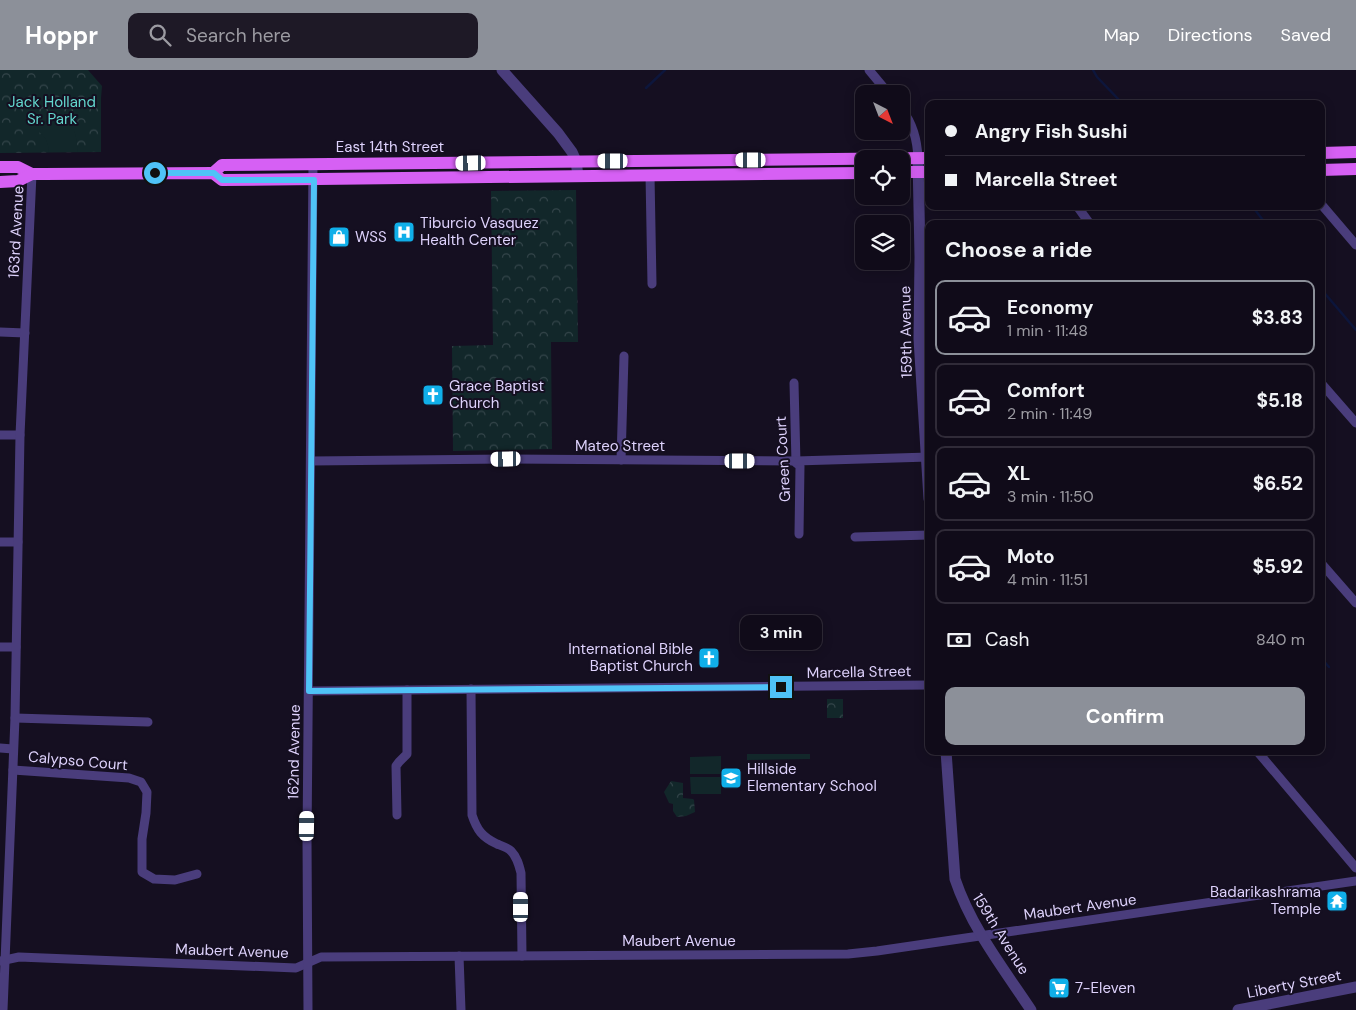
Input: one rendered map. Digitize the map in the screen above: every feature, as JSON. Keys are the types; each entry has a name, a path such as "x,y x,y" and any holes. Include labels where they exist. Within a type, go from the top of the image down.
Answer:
{"main road":[{"path":"1325,153 1356,152"},
{"name":"East 14th Street","path":"214,173 222,165 924,158"},
{"name":"East 14th Street","path":"0,167 18,166 32,174"},
{"path":"1325,170 1356,169"},
{"path":"910,172 924,172"},
{"name":"East 14th Street","path":"0,182 18,181 32,174 214,173 222,180 314,180 855,173"}],"street":[{"path":"502,70 558,133 572,152 576,161 578,176"},
{"path":"869,70 882,85"},
{"name":"159th Avenue","path":"910,121 924,158 925,385"},
{"name":"162nd Avenue","path":"308,1010 307,830 313,164"},
{"name":"163rd Avenue","path":"3,1010 2,961 15,718 20,435 32,174"},
{"path":"650,175 652,284"},
{"path":"1325,209 1356,245"},
{"path":"1079,210 1087,220"},
{"path":"0,332 24,333"},
{"path":"621,460 624,356"},
{"name":"Green Court","path":"794,383 796,463 800,466 799,534"},
{"path":"1325,388 1356,423"},
{"path":"0,435 20,435"},
{"name":"Mateo Street","path":"311,461 506,459 796,462 925,457"},
{"path":"855,536 925,535"},
{"path":"0,542 18,542"},
{"path":"1325,568 1356,603"},
{"path":"0,647 16,648"},
{"name":"Marcella Street","path":"309,691 925,685"},
{"path":"471,689 472,815 476,827 483,835 510,850 517,860 521,873 522,956"},
{"path":"397,815 396,766 407,754 407,690"},
{"path":"15,718 148,722"},
{"path":"0,748 14,749"},
{"name":"159th Avenue","path":"946,755 955,879 961,899 981,935 1031,1010"},
{"path":"1259,755 1356,868"},
{"name":"Calypso Court","path":"13,770 129,778 141,782 147,792 142,839 142,872 154,880 175,880 197,874"},
{"name":"Maubert Avenue","path":"2,961 19,957 296,968 321,957 848,954 1356,881"},
{"path":"459,956 461,1010"},
{"name":"Liberty Street","path":"1238,1010 1356,987"}],"green space":[{"name":"Jack Holland Sr. Park","path":"0,70 88,70 102,86 101,152 0,153"},
{"path":"61,111 74,130 78,152 49,152 47,141 39,132 49,117 55,117"},
{"path":"576,190 578,342 551,342 552,449 453,451 452,346 493,345 491,191"},
{"path":"827,699 843,699 843,718 827,718"},
{"path":"747,754 810,754 810,759 747,760"},
{"path":"721,756 721,774 690,774 690,757"},
{"path":"690,777 721,777 721,794 691,794"},
{"path":"671,781 683,783 683,798 694,800 695,812 677,817 673,811 673,804 669,803 664,792"}],"waterway":[{"path":"646,88 665,70"},
{"path":"1093,70 1097,77 1119,100"},
{"path":"1255,210 1263,220"},
{"path":"1325,294 1356,330"},
{"path":"1325,662 1329,667"}],"place":[{"name":"Tiburcio Vasquez Health Center","path":"404,232"},
{"name":"WSS","path":"339,237"},
{"name":"Grace Baptist Church","path":"433,395"},
{"name":"International Bible Baptist Church","path":"709,658"},
{"name":"Hillside Elementary School","path":"731,778"},
{"name":"Badarikashrama Temple","path":"1337,901"},
{"name":"7-Eleven","path":"1059,988"}],"route":[{"path":"155,173 214,173 222,180 314,180 309,691 781,687"}]}
